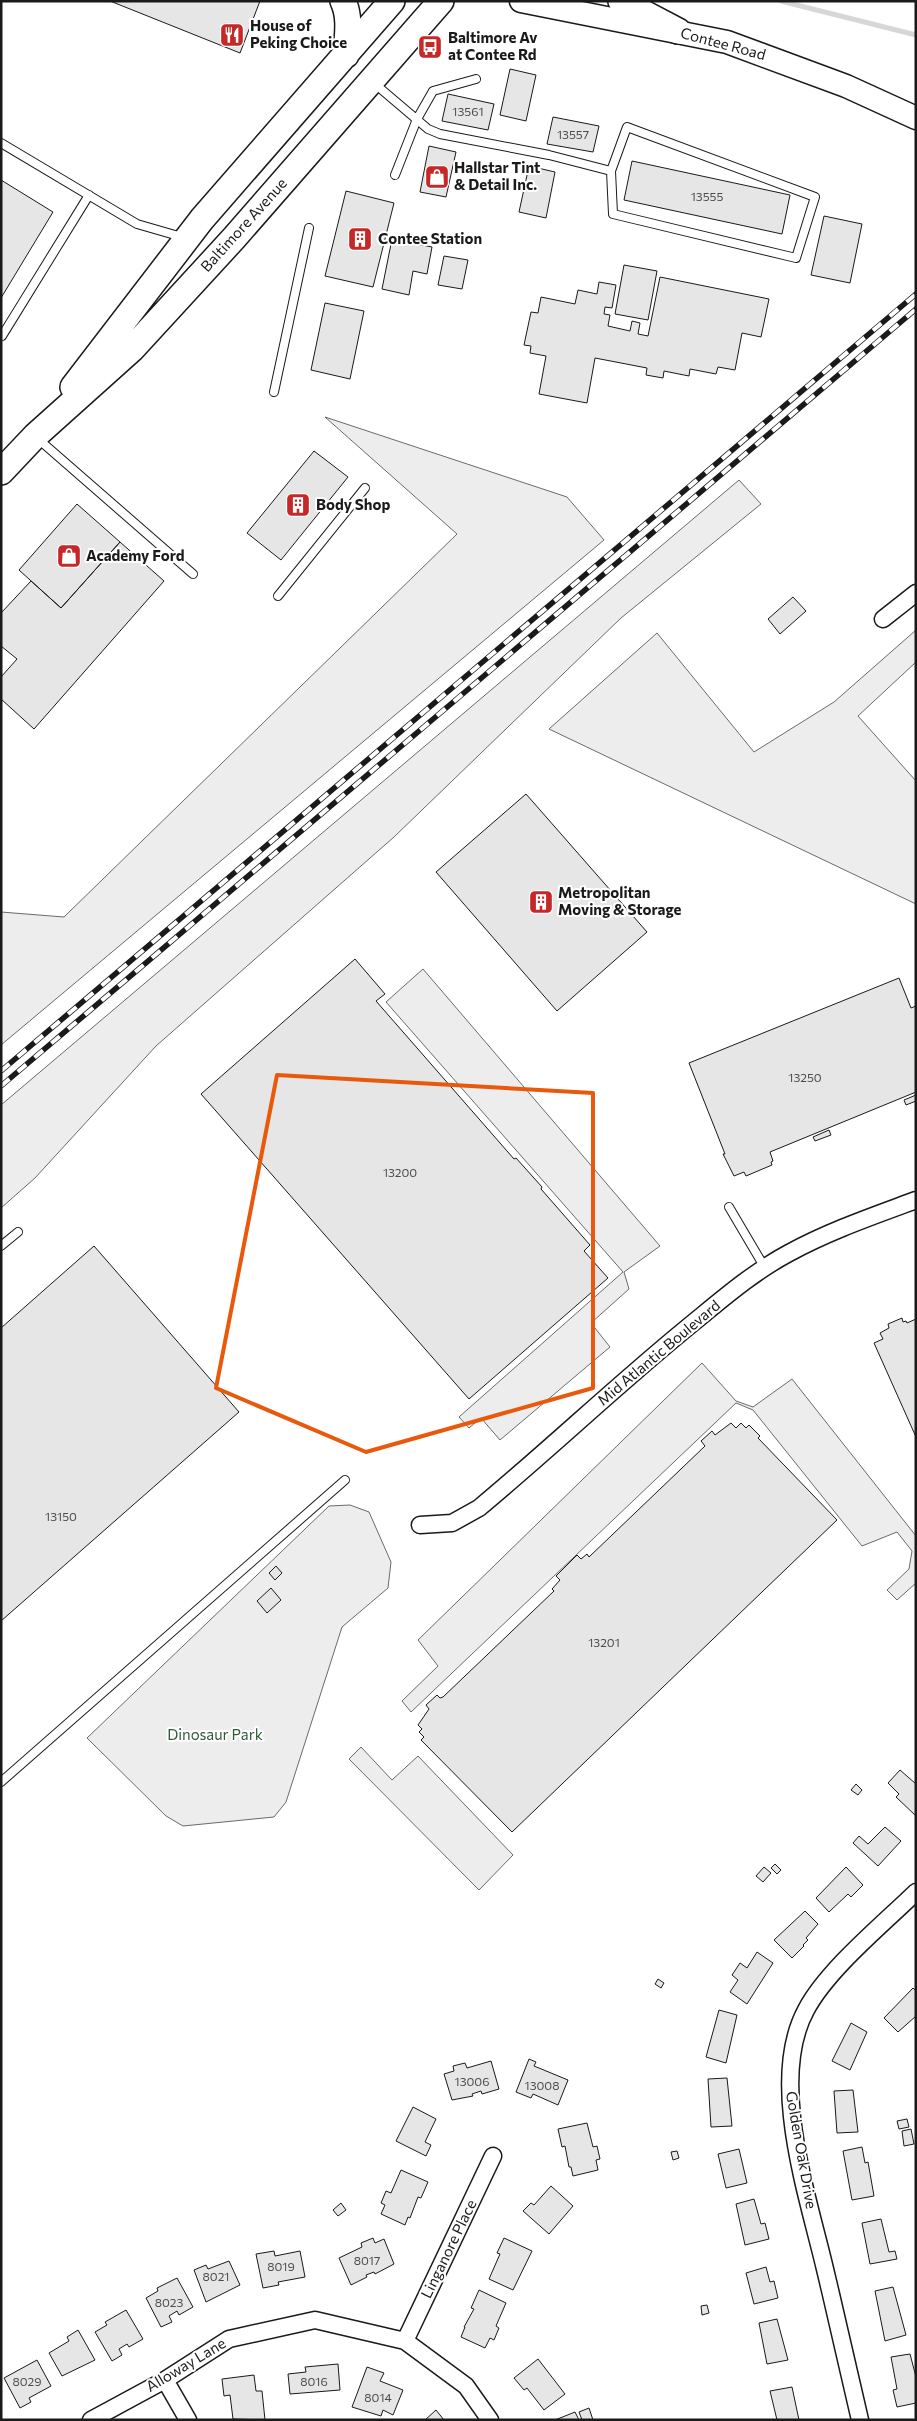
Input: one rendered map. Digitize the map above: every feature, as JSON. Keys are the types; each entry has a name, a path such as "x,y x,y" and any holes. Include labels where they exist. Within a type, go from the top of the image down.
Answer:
{"main road":[{"path":"343,1 348,27 346,55"},
{"name":"Baltimore Avenue","path":"35,436 187,238 392,1"},
{"name":"Baltimore Avenue","path":"1,472 35,436 132,349 234,238 441,1"},
{"path":"621,1 678,31"}],"street":[{"name":"Contee Road","path":"521,1 727,42 767,55 846,86 916,118"},
{"path":"884,619 916,593"},
{"name":"Mid Atlantic Boulevard","path":"420,1525 452,1523 479,1508 659,1350 765,1268 790,1253 844,1227 916,1200"},
{"name":"Golden Oak Drive","path":"860,2420 795,2134 790,2079 796,2033 805,2012 818,1990 916,1892"},
{"name":"Linganore Place","path":"405,2341 493,2156"},
{"name":"Alloway Lane","path":"91,2420 164,2380 229,2339 315,2320 405,2341 466,2386 490,2420"},
{"path":"164,2380 188,2420"}],"lane":[{"path":"395,174 417,119 433,91 476,79"},
{"path":"371,81 428,129 461,140 549,156 610,171"},
{"path":"626,127 815,196 796,258 613,214 610,171 626,127"},
{"path":"1,143 137,224 187,238"},
{"path":"2,336 89,195"},
{"path":"274,392 309,228"},
{"path":"35,436 193,574"},
{"path":"278,596 364,488"},
{"path":"729,1207 765,1268"},
{"path":"1,1246 18,1232"},
{"path":"1,1782 345,1480"}],"highlighted area":[{"path":"277,1075 593,1093 593,1388 366,1452 216,1388"}],"shaded area":[{"path":"325,417 567,497 604,540 1,1045 1,912 64,917 457,534"},
{"path":"739,480 761,504 621,618 394,837 156,1046 35,1178 1,1208 1,1105"},
{"path":"916,630 916,662 858,716 916,781 916,904 549,729 657,633 754,752 834,702"},
{"path":"423,969 660,1246 624,1272 629,1289 591,1323 610,1347 500,1440 481,1418 469,1428 459,1417 623,1272 386,1002"},
{"path":"702,1363 736,1401 753,1407 792,1379 916,1536 916,1583 897,1600 887,1590 909,1569 912,1551 897,1532 862,1546 753,1410 736,1403 411,1712 402,1701 438,1666 418,1640"},
{"name":"Dinosaur Park","path":"350,1505 369,1512 391,1562 388,1588 342,1627 286,1802 274,1817 183,1826 166,1816 87,1738 329,1506"},
{"path":"361,1747 392,1780 418,1756 513,1855 479,1890 349,1759"}],"building":[{"path":"110,1 260,1 240,53"},
{"path":"510,69 536,75 526,121 500,115"},
{"path":"448,94 494,104 488,130 442,121"},
{"path":"553,117 599,126 593,152 547,144"},
{"path":"429,146 456,152 446,197 420,192"},
{"path":"632,161 790,195 782,234 624,200"},
{"path":"529,166 555,172 546,218 519,212"},
{"path":"1,180 53,212 1,298"},
{"name":"Contee Station","path":"346,191 394,203 373,287 325,276"},
{"path":"824,216 862,224 850,283 811,275"},
{"path":"392,239 432,247 427,274 413,271 409,295 382,289"},
{"path":"444,256 468,260 462,289 438,285"},
{"path":"624,265 657,271 648,320 615,314"},
{"path":"660,277 769,299 761,337 742,333 735,370 718,367 716,374 690,369 689,376 664,371 663,378 646,375 647,368 595,358 587,403 539,394 546,356 530,353 531,346 524,345 531,312 538,313 541,297 575,304 578,290 597,294 599,282 616,285 612,308 605,307 604,314 610,315 608,326 630,331 632,321 640,323 638,334 648,336"},
{"path":"325,303 364,311 350,379 311,370"},
{"name":"Body Shop","path":"314,451 348,477 281,560 247,533"},
{"name":"Academy Ford","path":"77,504 120,542 61,608 19,570"},
{"path":"120,542 164,581 34,729 1,699 1,677 17,659 1,646 1,613 31,581 61,608"},
{"path":"793,597 806,611 780,634 768,619"},
{"name":"Metropolitan Moving & Storage","path":"526,794 647,932 557,1011 436,872"},
{"path":"355,959 385,994 376,1001 514,1159 516,1158 542,1187 541,1189 590,1245 584,1251 608,1278 469,1399 201,1094"},
{"path":"899,978 911,1008 916,1006 916,1092 770,1152 773,1161 771,1162 772,1165 746,1176 744,1172 734,1176 723,1154 725,1154 689,1063"},
{"path":"916,1095 916,1101 906,1105 904,1100"},
{"path":"829,1130 831,1135 815,1141 813,1137"},
{"path":"94,1246 239,1412 1,1621 1,1328"},
{"path":"902,1318 903,1322 906,1321 907,1323 916,1319 916,1437 874,1343 883,1339 880,1333 889,1328 888,1324"},
{"path":"731,1423 736,1428 741,1423 746,1428 749,1425 760,1436 758,1438 837,1520 512,1832 421,1740 424,1737 419,1732 422,1729 418,1725 429,1709 426,1705 437,1695 440,1698 443,1697 554,1591 552,1589 560,1580 556,1576 577,1555 581,1559 587,1554 589,1557 705,1446 701,1441 712,1431 715,1435"},
{"path":"276,1566 282,1573 275,1580 269,1573"},
{"path":"271,1588 281,1600 267,1613 257,1601"},
{"path":"900,1770 916,1784 916,1816 896,1797 899,1794 888,1783"},
{"path":"856,1784 862,1790 858,1795 851,1790"},
{"path":"885,1827 901,1841 878,1866 853,1843 859,1836 868,1844"},
{"path":"775,1864 781,1870 777,1874 771,1868"},
{"path":"764,1867 771,1873 763,1882 756,1876"},
{"path":"846,1867 863,1885 851,1897 848,1894 829,1912 816,1898"},
{"path":"805,1911 818,1924 806,1938 808,1940 804,1946 792,1958 774,1940"},
{"path":"757,1952 773,1963 747,2004 730,1992 738,1980 732,1975 740,1963 747,1968"},
{"path":"658,1979 664,1983 661,1988 655,1984"},
{"path":"913,1988 916,1991 916,2016 898,2032 884,2018"},
{"path":"719,2010 737,2015 726,2063 706,2057"},
{"path":"851,2023 867,2032 850,2070 832,2061"},
{"path":"529,2059 536,2062 534,2066 568,2080 558,2105 533,2094 531,2098 516,2092"},
{"path":"491,2061 499,2089 482,2094 481,2091 472,2094 473,2096 452,2100 444,2074 454,2071 453,2066 465,2063 467,2068"},
{"path":"727,2078 732,2126 711,2127 708,2079"},
{"path":"853,2090 858,2132 837,2133 834,2091"},
{"path":"413,2107 436,2119 425,2142 431,2145 426,2156 396,2141"},
{"path":"907,2119 909,2127 899,2129 897,2121"},
{"path":"587,2123 593,2147 597,2146 600,2159 596,2160 598,2170 573,2176 571,2167 569,2167 565,2146 562,2147 558,2129"},
{"path":"911,2129 914,2144 904,2146 902,2131"},
{"path":"862,2147 865,2163 868,2162 874,2196 852,2200 843,2151"},
{"path":"739,2149 747,2183 726,2188 718,2154"},
{"path":"677,2151 679,2158 673,2160 671,2152"},
{"path":"401,2170 428,2182 421,2198 418,2197 410,2218 408,2217 405,2225 381,2214 385,2205 381,2203 386,2191 391,2193"},
{"path":"551,2186 573,2206 549,2234 523,2211 531,2203 534,2205"},
{"path":"754,2199 761,2224 765,2223 769,2239 745,2245 736,2204"},
{"path":"341,2203 346,2210 338,2216 333,2210"},
{"path":"881,2219 889,2252 895,2251 897,2259 870,2264 862,2223"},
{"path":"373,2238 375,2243 384,2239 394,2264 375,2274 374,2272 366,2275 367,2277 351,2285 339,2258 362,2247 361,2243"},
{"path":"504,2238 532,2251 513,2290 489,2279 500,2254 497,2253"},
{"path":"274,2251 275,2256 300,2251 305,2277 278,2282 279,2285 263,2288 256,2254"},
{"path":"229,2261 240,2285 206,2302 194,2270 206,2265 208,2269"},
{"path":"766,2267 770,2282 774,2281 778,2298 754,2304 746,2273"},
{"path":"177,2278 193,2307 179,2315 177,2311 169,2316 172,2322 161,2327 146,2298 158,2291 157,2288"},
{"path":"893,2287 906,2335 885,2341 875,2291"},
{"path":"479,2290 506,2303 496,2326 499,2328 494,2340 490,2338 485,2348 461,2337 474,2309 471,2308"},
{"path":"707,2305 709,2313 702,2315 701,2306"},
{"path":"126,2310 143,2339 129,2347 127,2344 119,2349 122,2355 112,2361 95,2332 107,2325 105,2322"},
{"path":"777,2319 788,2360 767,2364 759,2323"},
{"path":"78,2330 95,2360 62,2376 49,2353 69,2341 67,2337"},
{"path":"910,2354 916,2377 916,2403 897,2407 893,2390 897,2389 891,2357"},
{"path":"538,2359 565,2394 544,2410 527,2388 524,2390 514,2378"},
{"path":"37,2360 51,2386 29,2398 31,2402 20,2408 4,2378"},
{"path":"338,2364 340,2390 290,2394 288,2374 306,2372 305,2367"},
{"path":"367,2367 384,2373 380,2381 403,2390 393,2415 383,2410 381,2416 352,2407"},
{"path":"254,2375 256,2391 262,2391 265,2420 233,2419 230,2395 224,2396 222,2379"},
{"path":"792,2387 799,2420 777,2420 770,2391"},
{"path":"589,2408 593,2420 582,2420 579,2412"},
{"path":"436,2410 444,2420 425,2420"},
{"path":"575,2412 579,2420 555,2420"}],"waterway":[{"path":"781,1 916,35"}],"railway":[{"path":"1,1071 916,294"},
{"path":"1,1086 916,309"}],"place":[{"name":"House of Peking Choice","path":"232,35"},
{"name":"Baltimore Av at Contee Rd","path":"430,47"},
{"name":"Hallstar Tint & Detail Inc.","path":"437,177"},
{"name":"Contee Station","path":"360,239"},
{"name":"Body Shop","path":"298,505"},
{"name":"Academy Ford","path":"69,556"},
{"name":"Metropolitan Moving & Storage","path":"541,902"}]}
